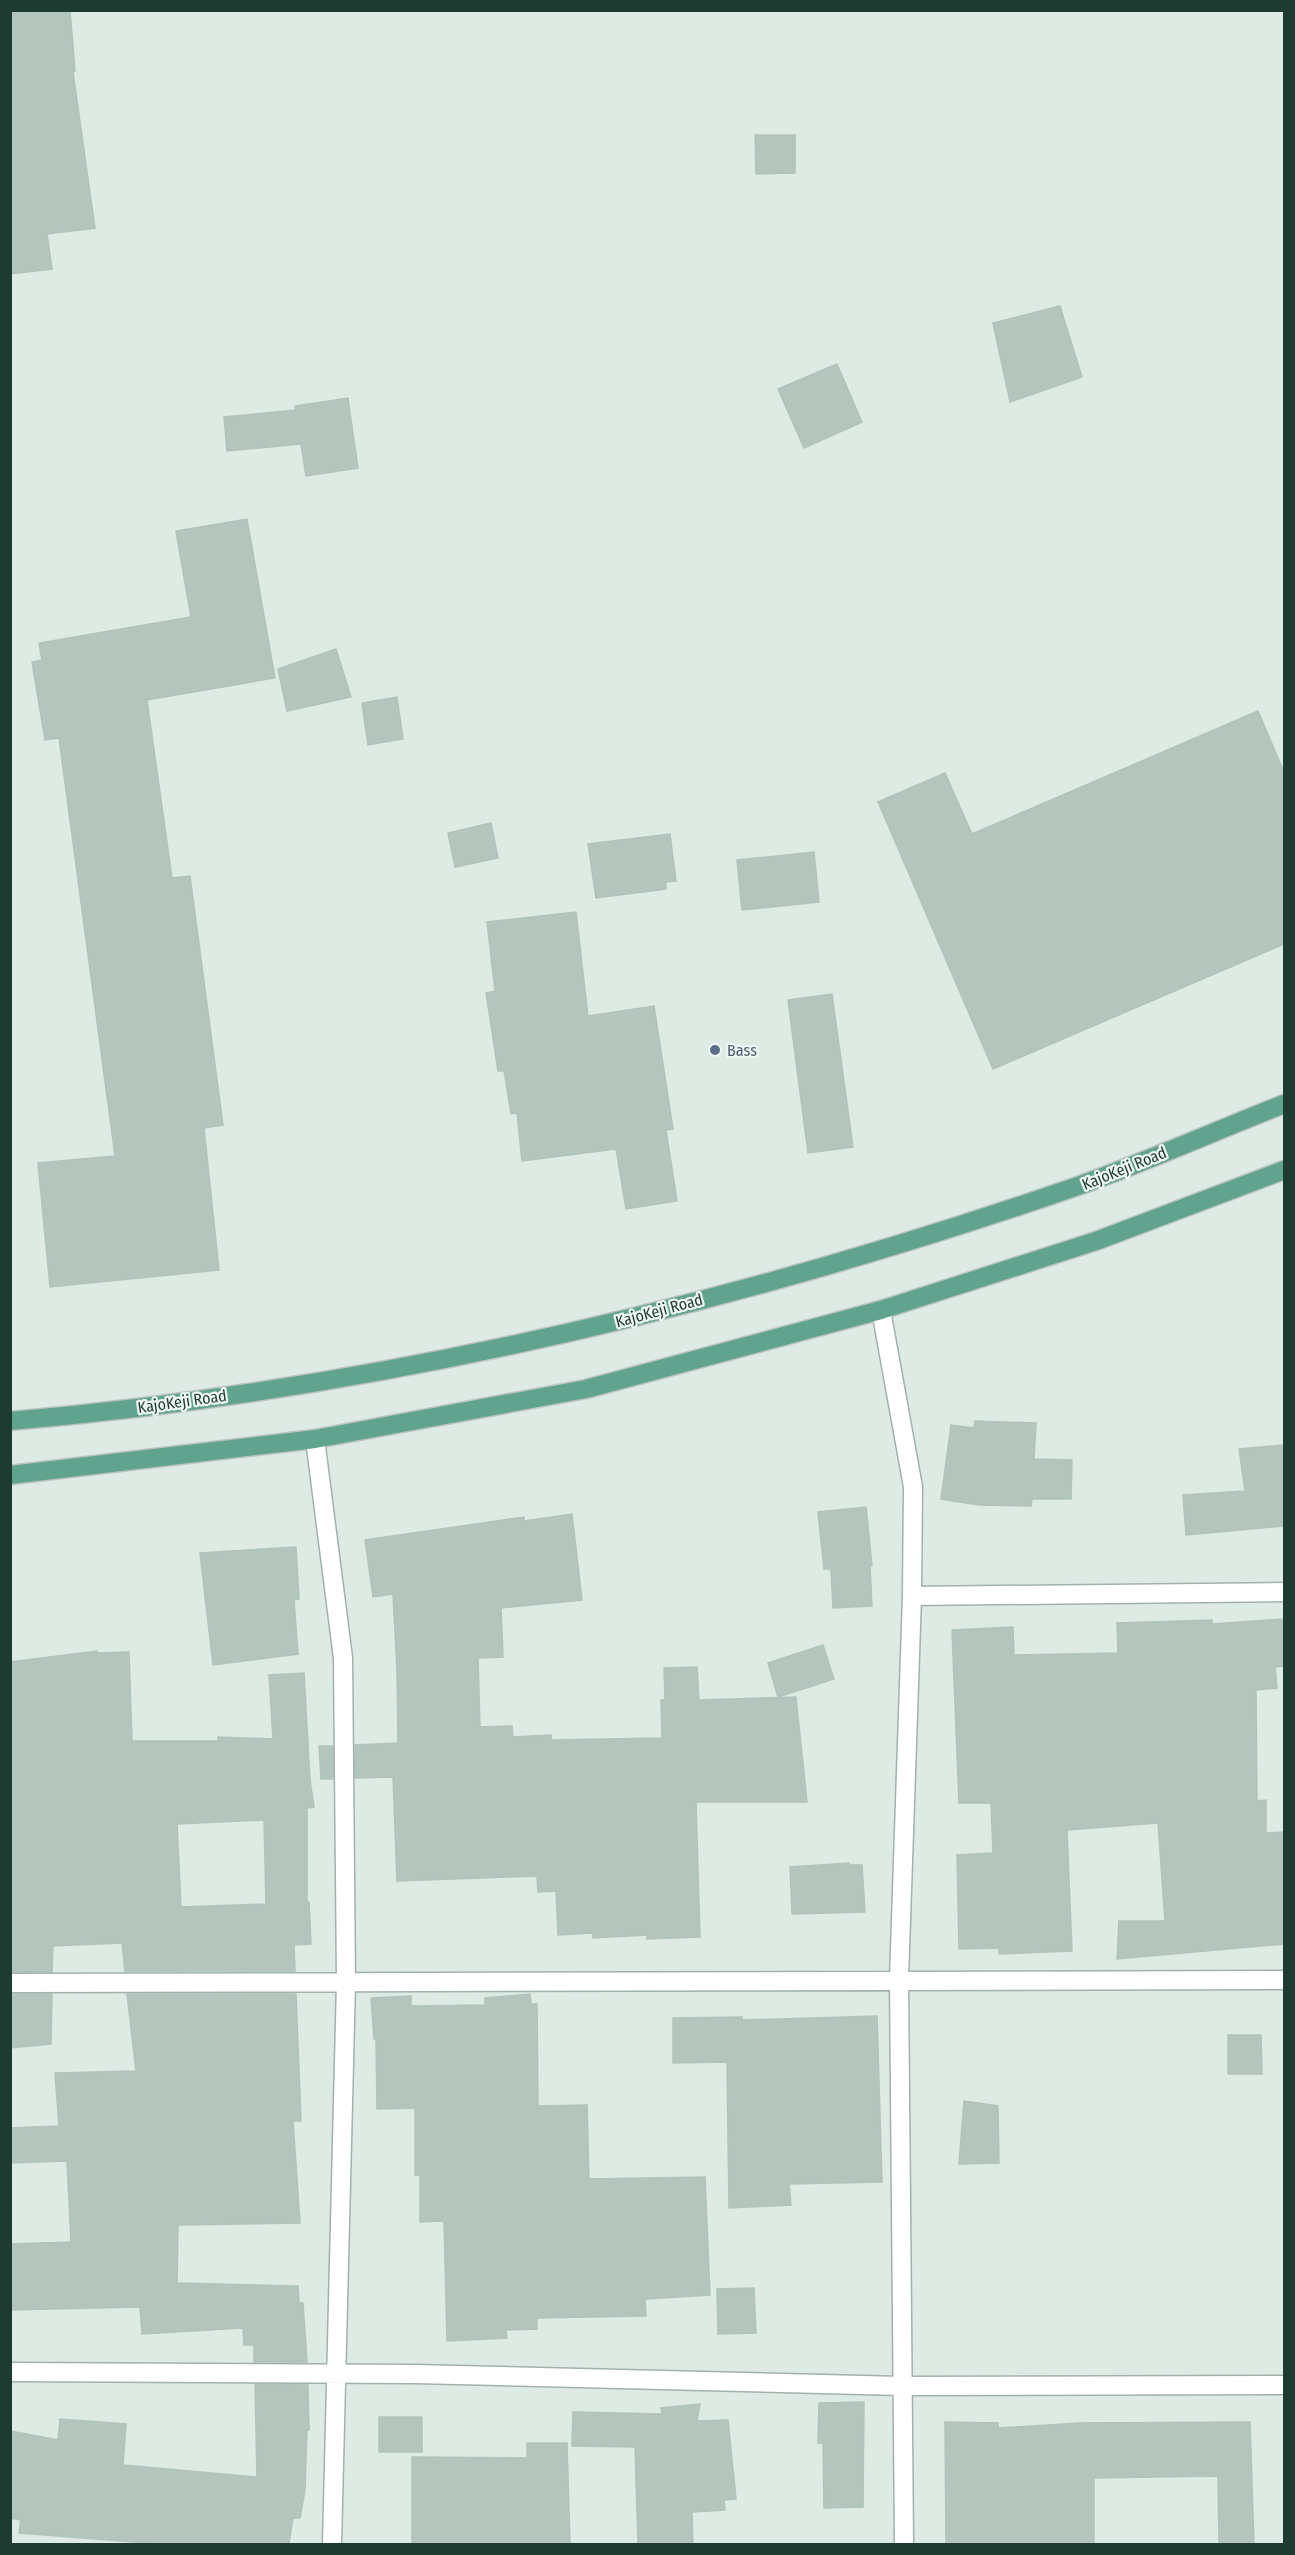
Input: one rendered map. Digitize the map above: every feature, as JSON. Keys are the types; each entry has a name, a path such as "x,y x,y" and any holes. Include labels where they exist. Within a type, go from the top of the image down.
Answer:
{"main road":[{"name":"KajoKeji Road","path":"10,1421 91,1414 345,1377 598,1327 872,1253 1078,1186 1284,1104"},
{"path":"10,1475 315,1439 586,1389 881,1310 1096,1241 1284,1170"}],"street":[{"path":"881,1310 913,1486 912,1596 899,1979 904,2544"},
{"path":"315,1439 343,1658 346,1982 332,2544"},
{"path":"912,1596 1284,1592"},
{"path":"10,1983 899,1979 1284,1980"},
{"path":"10,2372 336,2373 902,2386 1284,2385"}],"building":[{"path":"10,10 70,10 75,71 73,72 95,228 47,234 52,269 10,274"},
{"path":"755,135 795,135 795,173 756,174"},
{"path":"1060,306 1082,377 1010,402 993,323"},
{"path":"837,364 862,422 804,448 778,389"},
{"path":"348,398 358,468 306,476 301,444 227,451 224,417 296,410 295,406"},
{"path":"247,519 275,678 147,700 172,878 190,876 223,1125 204,1128 219,1270 50,1287 38,1163 115,1156 59,738 45,740 32,662 42,660 39,643 191,617 176,531"},
{"path":"336,649 351,697 287,711 278,669"},
{"path":"397,697 403,739 368,745 362,703"},
{"path":"1258,711 1284,772 1284,944 993,1069 878,802 945,773 972,834"},
{"path":"491,823 498,858 455,867 448,833"},
{"path":"670,834 676,881 666,882 666,889 596,898 588,844"},
{"path":"814,852 819,902 742,910 737,860"},
{"path":"576,912 588,1016 654,1006 673,1129 666,1130 677,1201 626,1209 616,1149 522,1161 517,1113 511,1114 504,1071 498,1071 486,993 495,991 487,922"},
{"path":"832,994 853,1147 808,1153 788,1000"},
{"path":"975,1421 1036,1423 1034,1459 1072,1460 1071,1499 1032,1499 1031,1506 979,1505 941,1499 951,1425 974,1428"},
{"path":"1284,1445 1284,1526 1186,1535 1183,1495 1245,1491 1239,1449"},
{"path":"866,1507 872,1565 870,1566 872,1606 833,1608 831,1569 824,1569 818,1512"},
{"path":"572,1514 582,1600 501,1608 503,1657 478,1658 480,1727 512,1726 513,1737 551,1735 551,1740 662,1738 661,1700 665,1700 664,1668 697,1667 699,1700 796,1697 807,1802 696,1802 700,1937 647,1939 647,1935 593,1938 593,1933 558,1935 556,1891 538,1892 537,1876 397,1881 393,1777 355,1778 355,1745 398,1743 393,1594 373,1597 365,1540 524,1517 524,1521"},
{"path":"296,1547 299,1599 294,1600 298,1654 213,1665 200,1553"},
{"path":"1284,1619 1284,1666 1275,1667 1277,1688 1256,1690 1257,1801 1266,1800 1266,1833 1284,1832 1284,1944 1117,1959 1119,1921 1165,1921 1158,1823 1067,1830 1072,1951 999,1954 999,1948 959,1949 957,1855 993,1853 991,1803 959,1803 952,1630 1013,1627 1014,1655 1118,1653 1117,1623 1212,1620 1212,1624"},
{"path":"823,1645 834,1679 778,1697 768,1663"},
{"path":"97,1651 97,1653 129,1652 132,1741 218,1741 218,1737 273,1739 269,1675 304,1673 310,1780 314,1807 307,1808 307,1902 309,1902 311,1944 294,1945 295,1971 125,1971 122,1943 53,1946 52,1972 10,1972 10,1662","holes":["264,1820 266,1904 181,1907 177,1824"]},
{"path":"319,1746 333,1746 333,1779 321,1779"},
{"path":"849,1863 849,1865 862,1865 865,1912 792,1914 790,1867"},
{"path":"10,1994 52,1994 51,2044 10,2048"},
{"path":"127,1994 296,1994 301,2121 293,2121 300,2223 178,2225 177,2283 298,2286 299,2303 303,2303 307,2362 254,2362 254,2345 244,2345 243,2328 142,2334 140,2307 10,2310 10,2244 71,2242 67,2161 10,2163 10,2128 59,2126 55,2073 136,2071"},
{"path":"530,1994 531,2004 537,2004 538,2106 587,2105 589,2179 705,2177 710,2295 645,2299 646,2316 537,2318 537,2329 506,2330 507,2338 447,2341 444,2221 420,2222 420,2175 415,2175 415,2108 377,2109 376,2039 374,2039 371,1998 411,1996 411,2006 485,2005 485,1998"},
{"path":"877,2016 882,2182 789,2184 791,2205 729,2208 727,2062 673,2063 673,2018 742,2017 742,2020"},
{"path":"1228,2035 1261,2035 1262,2074 1228,2074"},
{"path":"964,2101 998,2106 999,2163 959,2164"},
{"path":"754,2288 756,2333 718,2334 717,2289"},
{"path":"255,2384 308,2385 309,2430 307,2430 305,2490 300,2518 293,2518 289,2544 159,2544 19,2533 21,2520 10,2518 10,2431 58,2440 60,2419 126,2424 123,2465 257,2477"},
{"path":"864,2402 863,2507 824,2508 823,2443 818,2443 819,2403"},
{"path":"700,2404 697,2421 728,2420 736,2499 724,2500 725,2510 692,2512 693,2544 638,2544 635,2447 572,2446 573,2412 662,2414 661,2408"},
{"path":"379,2417 422,2417 422,2452 379,2452"},
{"path":"945,2422 998,2423 998,2428 1079,2423 1250,2422 1254,2544 1219,2544 1218,2476 1094,2478 1094,2544 946,2544"},
{"path":"527,2443 567,2443 570,2544 412,2544 412,2457 527,2458"}],"place":[{"name":"Bass","path":"715,1050"}]}
